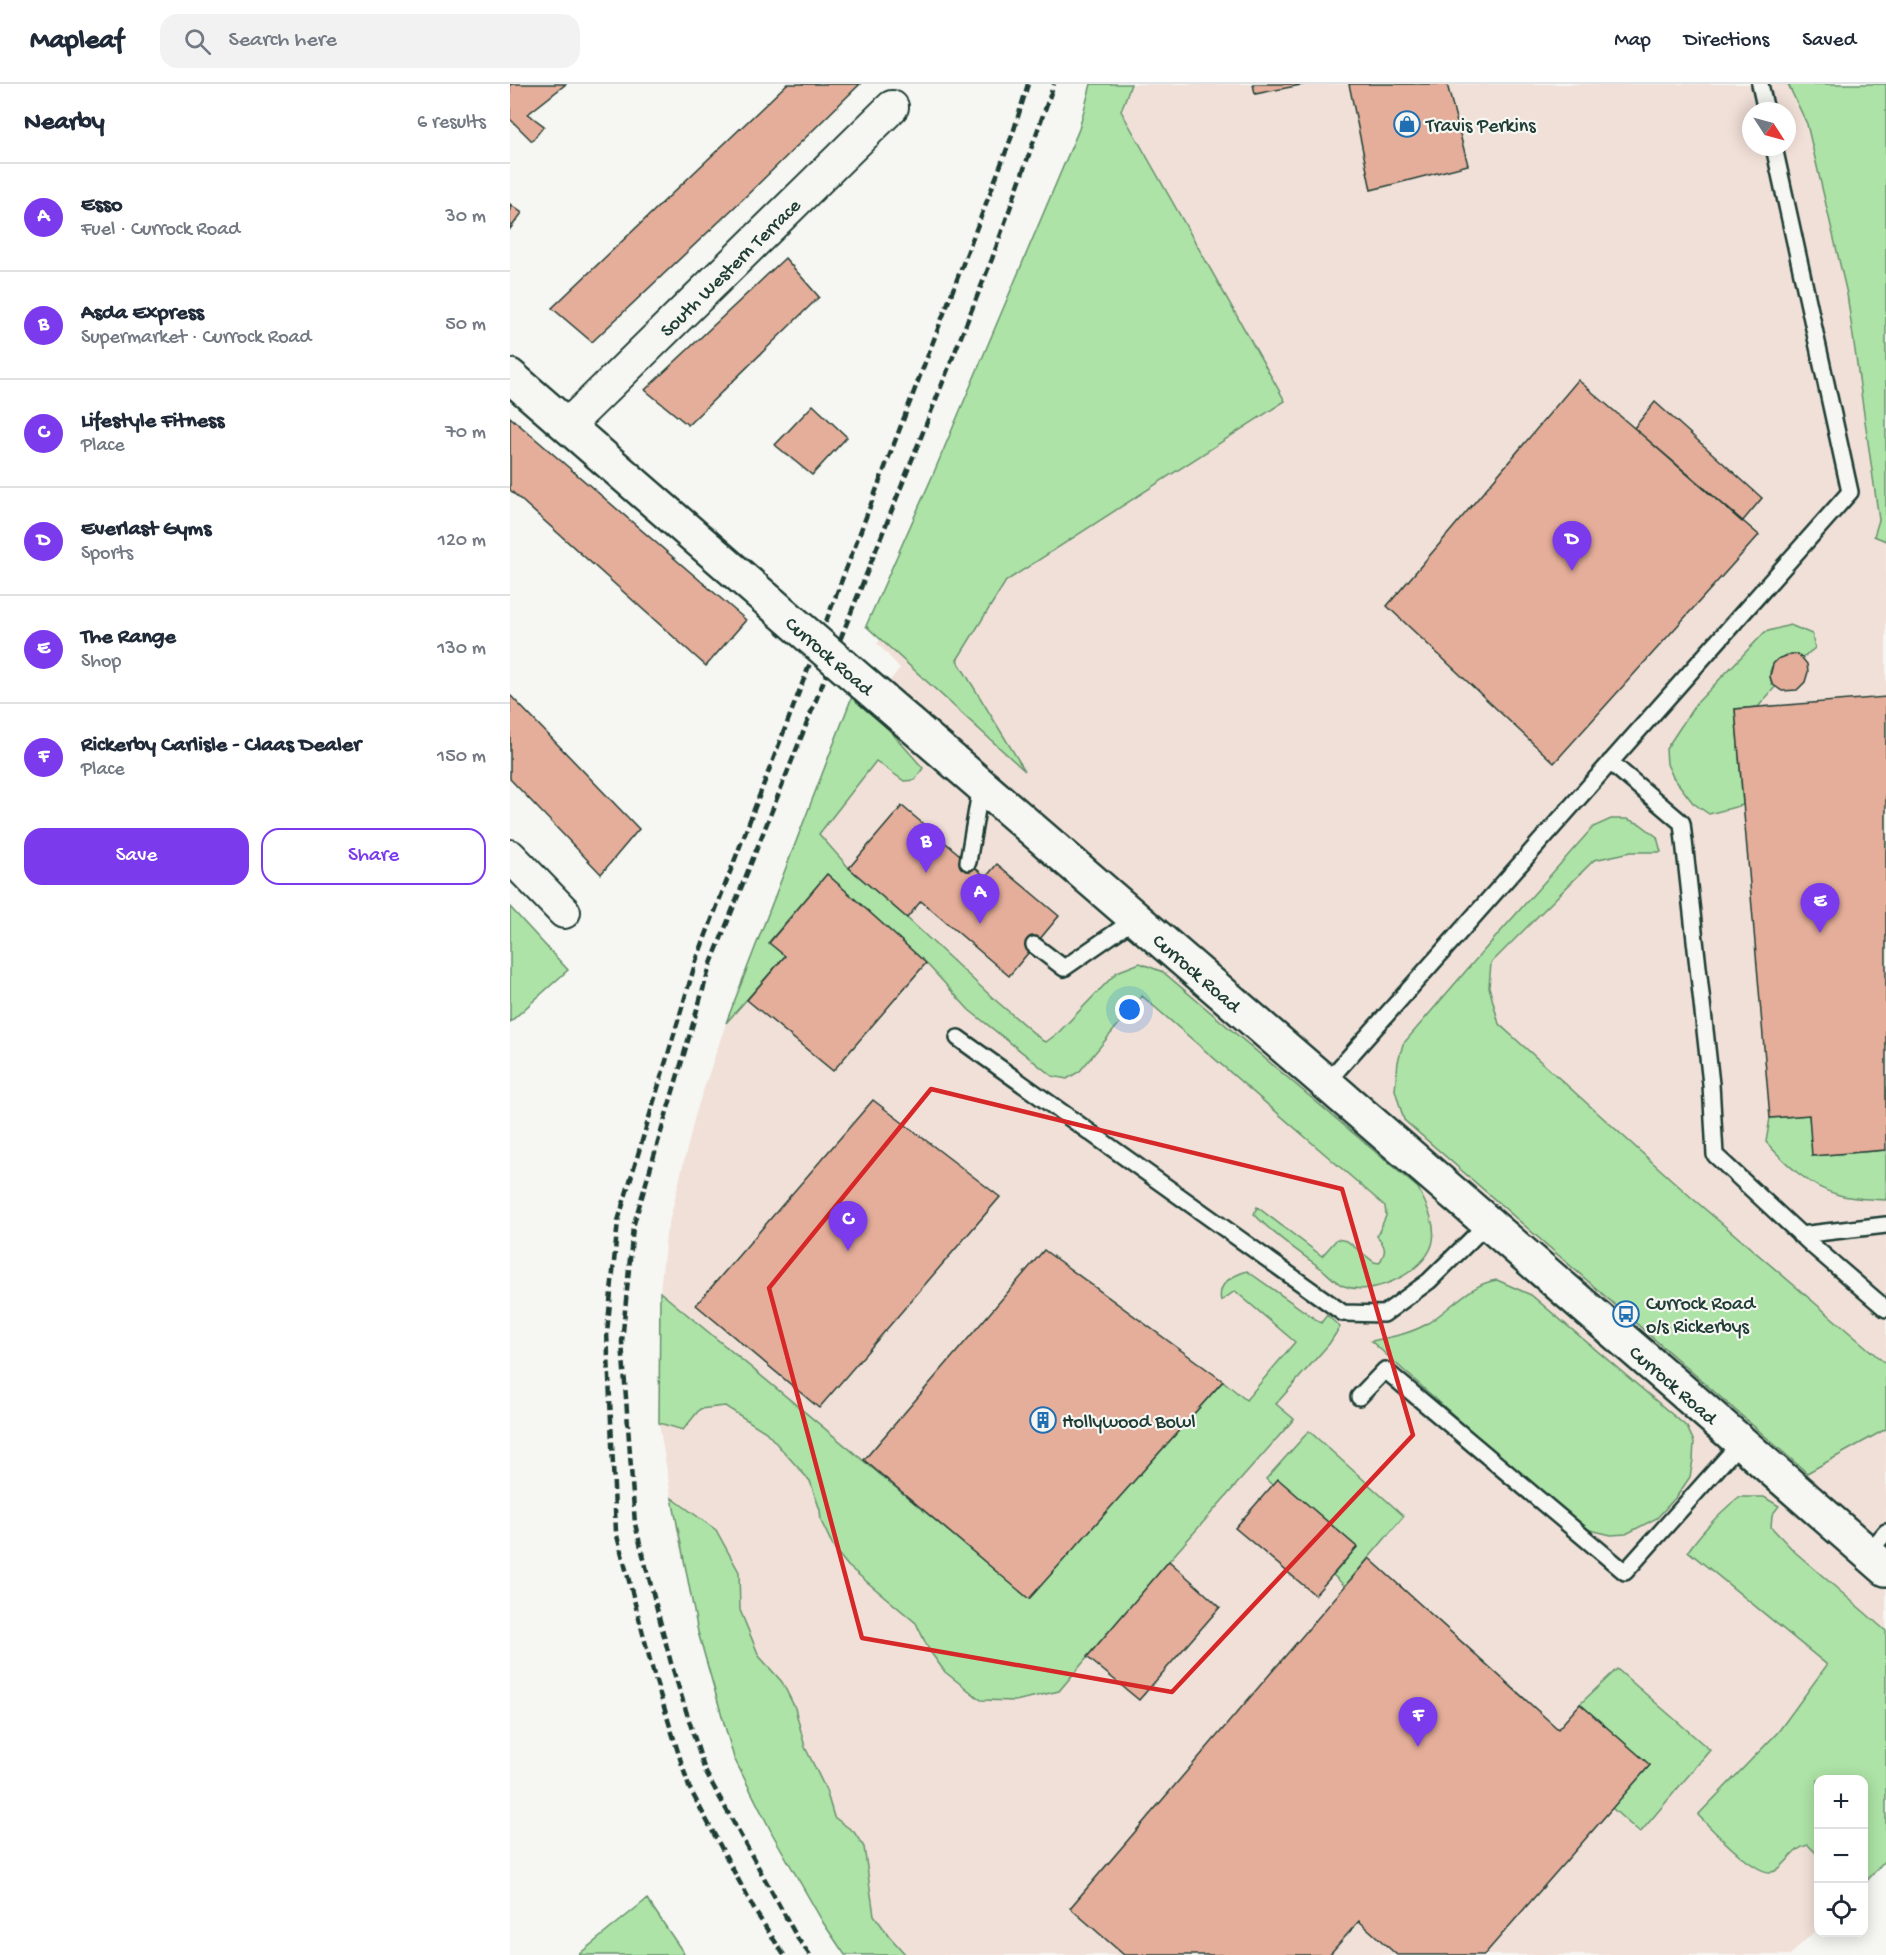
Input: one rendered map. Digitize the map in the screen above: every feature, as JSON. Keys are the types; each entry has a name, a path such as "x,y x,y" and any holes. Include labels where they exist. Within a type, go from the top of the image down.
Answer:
{"street":[{"name":"South Western Terrace","path":"568,425 892,107"},
{"name":"Currock Road","path":"510,376 981,786 1742,1442 1880,1552"},
{"path":"510,856 564,912"}],"lane":[{"path":"1760,84 1764,102"},
{"path":"1326,1083 1850,492 1776,156"},
{"path":"1610,762 1682,823 1710,1084 1715,1155 1800,1234 1886,1309"},
{"path":"968,862 981,786"},
{"path":"1035,945 1064,968 1135,919"},
{"path":"958,1038 1343,1313 1384,1314 1429,1281 1488,1223"},
{"path":"1800,1234 1886,1225"},
{"path":"1359,1396 1385,1370 1624,1572 1742,1442"}],"highlighted area":[{"path":"931,1089 1342,1189 1413,1435 1172,1692 862,1638 769,1288"}],"shaded area":[{"path":"1131,84 1788,84 1807,124 1847,294 1879,520 1874,536 1886,541 1886,1152 1812,1156 1809,1115 1770,1118 1838,1195 1886,1200 1886,1860 1868,1880 1868,1775 1814,1775 1814,1932 1790,1955 845,1955 824,1924 773,1835 734,1758 698,1632 677,1531 659,1423 660,1292 666,1235 696,1112 726,1023 853,694 869,707 900,668 877,643 892,633"}],"green space":[{"path":"1091,84 1131,84 1121,111 1285,401 1006,581 957,660 1025,771 866,626 932,477 1079,129"},
{"path":"1788,84 1886,84 1886,541 1874,536 1879,520 1847,294 1807,124"},
{"path":"1790,625 1812,634 1815,648 1802,658 1787,655 1775,662 1770,674 1771,681 1776,686 1758,707 1735,709 1743,805 1709,814 1693,803 1673,777 1667,764 1666,749 1695,705 1765,632"},
{"path":"853,694 869,707 923,768 915,780 904,781 876,761 819,834 849,868 994,999 1046,1042 1058,1033 1117,972 1140,963 1163,972 1418,1188 1430,1215 1433,1238 1427,1255 1418,1265 1408,1273 1382,1285 1355,1289 1344,1286 1262,1222 1254,1214 1257,1207 1322,1256 1337,1239 1347,1241 1374,1262 1379,1263 1384,1252 1384,1246 1377,1236 1386,1216 1385,1206 1142,996 1080,1071 1067,1079 1052,1076 969,1010 926,963 827,874 769,942 785,956 726,1023"},
{"path":"1611,819 1627,819 1640,824 1657,837 1661,852 1631,852 1594,860 1491,963 1489,987 1499,1024 1692,1198 1886,1364 1886,1429 1807,1473 1404,1120 1395,1090 1398,1062 1403,1044 1593,827"},
{"path":"510,907 568,970 510,1022"},
{"path":"1809,1115 1813,1156 1886,1150 1886,1200 1862,1199 1828,1191 1808,1181 1766,1142 1770,1118"},
{"path":"1247,1271 1321,1323 1327,1315 1340,1327 1329,1344 1276,1404 1294,1419 1059,1691 1015,1701 981,1700 945,1672 929,1650 916,1623 848,1566 835,1550 821,1521 820,1510 810,1481 766,1432 725,1406 700,1409 683,1430 659,1423 660,1292 1029,1598 1223,1381 1246,1400 1295,1342 1235,1291 1221,1301 1221,1289 1227,1281"},
{"path":"1497,1280 1531,1295 1687,1427 1694,1442 1690,1477 1657,1518 1626,1534 1611,1535 1590,1530 1545,1497 1371,1341 1419,1328 1468,1292"},
{"path":"1309,1431 1404,1516 1345,1586 1333,1575 1357,1547 1278,1480 1273,1486 1266,1479"},
{"path":"1739,1497 1764,1497 1779,1506 1772,1515 1771,1527 1795,1552 1886,1631 1886,1859 1868,1879 1868,1775 1814,1775 1814,1851 1808,1845 1803,1847 1775,1871 1767,1872 1747,1861 1698,1815 1778,1732 1827,1665 1688,1551 1725,1509"},
{"path":"672,1498 716,1530 739,1572 740,1610 759,1656 782,1682 795,1708 805,1747 826,1790 834,1817 854,1832 864,1847 874,1915 906,1955 845,1955 824,1924 773,1835 734,1758 698,1632"},
{"path":"1617,1669 1710,1750 1640,1833 1612,1808 1650,1765 1580,1704"},
{"path":"647,1899 685,1955 578,1955"}],"building":[{"path":"510,84 566,84 528,114 544,126 532,141 510,119"},
{"path":"787,84 860,84 592,342 552,308"},
{"path":"1253,84 1306,84 1255,94"},
{"name":"Travis Perkins","path":"1349,84 1447,84 1468,165 1371,190"},
{"path":"510,204 522,213 510,229"},
{"path":"785,258 819,297 688,425 645,390"},
{"path":"1578,380 1759,535 1554,763 1387,606"},
{"path":"1655,402 1762,498 1742,522 1634,428"},
{"path":"813,405 847,437 812,475 775,445"},
{"path":"510,417 746,620 706,666 510,490"},
{"path":"1797,654 1802,658 1807,664 1808,672 1805,682 1797,690 1782,691 1772,684 1770,676 1773,664 1778,659"},
{"path":"510,695 639,829 601,874 510,779"},
{"path":"1886,697 1886,1150 1812,1156 1809,1115 1770,1118 1735,709"},
{"path":"902,806 986,877 997,864 1059,916 1009,976 921,901 907,918 849,868"},
{"path":"827,874 926,963 833,1071 747,1000 785,956 769,943"},
{"path":"873,1100 1000,1197 819,1408 696,1305"},
{"name":"Hollywood Bowl","path":"1044,1250 1223,1381 1029,1599 864,1460"},
{"path":"1278,1479 1357,1547 1315,1595 1235,1528"},
{"path":"1369,1558 1558,1729 1580,1704 1650,1765 1484,1955 1397,1955 1359,1921 1329,1955 1124,1955 1070,1908"},
{"path":"1169,1561 1220,1607 1139,1700 1087,1657"}],"railway":[{"path":"784,1955 755,1911 689,1787 654,1675 616,1532 607,1333 618,1221 696,961 1013,133 1028,84"},
{"path":"810,1955 798,1939 705,1771 671,1663 635,1524 622,1342 633,1227 710,966 992,259 1054,84"}],"place":[{"name":"Travis Perkins","path":"1407,124"},
{"name":"Everlast Gyms","path":"1572,571"},
{"name":"Asda Express","path":"926,873"},
{"name":"Esso","path":"980,924"},
{"name":"The Range","path":"1820,933"},
{"name":"Lifestyle Fitness","path":"848,1251"},
{"name":"Currock Road o/s Rickerbys","path":"1626,1314"},
{"name":"Hollywood Bowl","path":"1043,1420"},
{"name":"Rickerby Carlisle - Claas Dealer","path":"1418,1747"}]}
